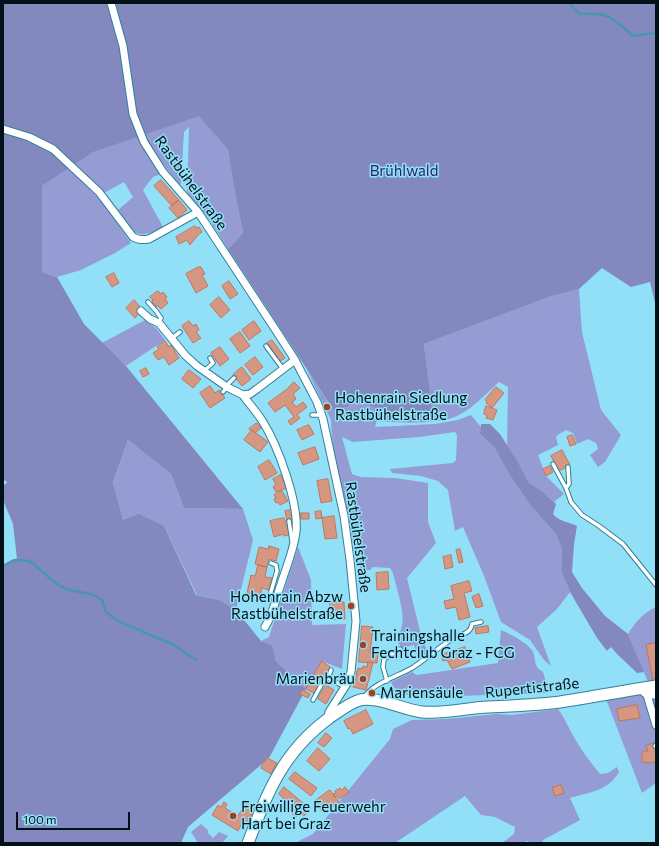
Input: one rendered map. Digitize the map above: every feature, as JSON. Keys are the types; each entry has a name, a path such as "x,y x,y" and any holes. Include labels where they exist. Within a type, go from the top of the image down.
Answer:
{"main road":[{"name":"Rupertistraße","path":"363,699 376,700 421,712 442,712 488,707 522,706 644,692 656,686"},
{"path":"248,843 267,797 283,765 305,738 348,705 357,700 363,699"}],"street":[{"name":"Rastbühelstraße","path":"112,3 123,46 133,114 144,142 163,172 198,212 295,360 317,402 321,415 344,516 352,574 356,621 353,663 348,682 331,708 327,720"},
{"path":"3,129 29,137 53,149 99,192 133,237 137,239 149,239 198,212"},
{"path":"141,311 150,319 159,323 185,355 204,371 225,388 243,395 250,394 295,360"},
{"path":"243,395 263,422 274,444 285,473 296,512 296,532 293,546 271,617 265,627"},
{"path":"644,692 656,695"},
{"path":"644,692 656,725"}],"lane":[{"path":"148,302 161,318 159,323"},
{"path":"171,339 180,332"},
{"path":"266,346 283,369"},
{"path":"204,371 213,363 210,358"},
{"path":"225,388 234,378"},
{"path":"312,415 321,415"},
{"path":"553,464 566,488 571,502 582,515 623,544 656,585"},
{"path":"566,488 569,484 568,467"},
{"path":"289,521 293,546"},
{"path":"270,563 276,565 277,571 270,595 276,598"},
{"path":"363,699 370,689 412,667 454,637 466,634 471,628 472,624 481,622"},
{"path":"387,681 383,667 384,659 400,649"},
{"path":"313,700 324,680 328,678 331,670"},
{"path":"328,678 345,687"}],"shaded area":[{"path":"199,115 228,150 243,233 228,249 209,219 187,192 189,127 184,132 180,185 155,154 141,142 152,162 161,174 153,177 143,190 163,227 146,234 140,234 131,229 118,210 133,197 124,182 104,193 78,177 103,203 131,243 81,270 57,277 42,272 42,186 94,152"},
{"path":"579,289 582,332 601,410 621,435 605,462 598,467 590,455 598,449 596,443 588,439 577,444 573,433 566,430 556,437 558,445 538,455 546,476 564,494 554,502 541,490 529,483 507,445 508,387 499,382 470,408 451,418 431,422 377,421 375,427 435,424 458,420 471,415 481,427 480,434 494,447 509,474 530,505 556,534 562,550 562,573 570,592 557,609 537,627 551,666 544,660 530,640 501,622 484,576 463,527 455,531 448,490 438,481 421,476 392,473 390,469 453,463 456,460 457,435 455,432 419,437 353,442 342,437 352,474 361,477 395,478 428,483 428,522 436,543 407,578 422,639 428,653 418,658 414,645 402,648 398,643 399,633 402,628 403,621 399,595 393,573 390,568 373,567 370,570 360,570 360,556 352,550 332,438 331,420 307,370 335,412 358,401 386,412 431,411 424,344 552,296"},
{"path":"145,320 156,328 165,340 126,366 102,343"},
{"path":"128,440 171,474 184,508 243,509 253,540 236,610 219,600 197,595 164,526 123,520 113,484"},
{"path":"298,547 311,580 312,625 346,624 342,669 322,661 306,689 276,661 271,646 261,641 269,637"},
{"path":"656,607 656,783 642,793 606,699 652,692 628,634 640,618"},
{"path":"501,630 530,647 537,667 543,672 548,689 545,693 458,696 456,699 425,698 403,693 396,689 391,682 414,671 413,673 417,675 498,663"},
{"path":"558,709 581,748 600,774 608,773 617,767 619,772 610,783 604,787 570,798 580,820 543,840 542,843 530,843 527,841 522,843 502,843 514,834 515,827 495,817 481,815 465,796 395,843 295,843 313,834 390,739 393,729 412,720 447,719 496,714 512,715"},
{"path":"201,824 208,830 208,833 213,838 219,832 228,836 222,843 198,843 191,832"}],"green space":[{"name":"Brühlwald","path":"3,3 656,3 656,307 650,282 631,287 602,268 579,289 552,296 424,344 432,411 386,412 358,401 335,412 228,249 243,233 228,150 199,116 94,152 42,186 42,272 57,277 84,324 126,366 243,509 184,508 171,474 128,440 113,483 123,520 139,514 164,526 196,595 219,600 236,610 261,641 272,646 276,661 306,689 269,758 188,827 181,843 3,843 3,566 17,559 13,524 3,500 3,485 7,482 3,479"},
{"path":"481,424 490,424 500,434 529,483 541,490 556,504 553,514 561,520 577,526 572,572 582,588 605,616 628,634 644,672 637,673 611,647 607,651 597,638 570,592 562,573 562,550 556,534 530,505 509,474 494,447 480,434"}],"building":[{"path":"161,180 179,200 172,206 154,186"},
{"path":"179,200 187,210 178,218 169,208"},
{"path":"195,226 196,228 199,227 202,232 190,245 187,240 179,244 176,237"},
{"path":"198,267 201,267 205,274 202,275 208,286 196,293 186,274"},
{"path":"114,273 119,283 112,287 106,277"},
{"path":"229,281 238,294 230,299 222,286"},
{"path":"158,291 161,294 163,292 167,297 165,299 168,303 161,309 157,305 156,307 150,297"},
{"path":"219,297 230,310 221,318 210,305"},
{"path":"134,300 142,309 135,318 126,308"},
{"path":"189,321 193,326 196,324 199,330 196,332 201,338 193,343 182,326"},
{"path":"254,321 261,331 249,340 242,330"},
{"path":"240,332 250,346 240,353 230,339"},
{"path":"272,340 285,358 280,361 267,343"},
{"path":"165,341 169,347 171,345 179,358 169,365 164,357 158,360 153,353 159,349 157,347"},
{"path":"220,347 229,359 220,366 211,353"},
{"path":"255,357 263,367 253,375 245,365"},
{"path":"242,367 251,379 242,386 233,375"},
{"path":"146,368 149,374 143,377 140,371"},
{"path":"189,370 201,379 193,388 182,379"},
{"path":"294,382 300,388 293,394 296,399 292,402 296,407 303,402 307,407 297,415 300,418 291,425 288,421 294,417 285,405 275,412 268,403"},
{"path":"210,386 215,393 219,390 225,398 210,408 200,393"},
{"path":"496,387 504,393 492,408 486,403 487,402 485,400"},
{"path":"486,406 497,410 493,420 486,418 487,415 484,414"},
{"path":"257,423 261,428 255,433 249,429"},
{"path":"309,425 314,434 302,440 297,430"},
{"path":"252,430 268,442 260,452 244,440"},
{"path":"572,435 576,444 570,446 567,437"},
{"path":"315,447 319,459 303,465 298,453"},
{"path":"562,450 570,465 559,471 551,456"},
{"path":"269,460 277,473 265,480 258,467"},
{"path":"550,466 553,472 546,476 543,469"},
{"path":"281,475 287,488 276,492 273,487 276,485 273,479"},
{"path":"328,479 332,501 321,503 317,481"},
{"path":"282,491 288,501 280,505 278,502 276,503 274,499 276,498 274,495"},
{"path":"291,510 293,520 287,521 285,511"},
{"path":"321,511 322,518 316,519 315,512"},
{"path":"301,513 309,513 309,519 301,519"},
{"path":"334,516 337,538 325,539 322,518"},
{"path":"284,518 290,535 284,536 284,534 274,537 270,521"},
{"path":"269,546 279,549 276,561 269,559 267,567 255,564 259,547 268,549"},
{"path":"460,549 463,562 459,563 456,550"},
{"path":"451,555 453,567 445,569 443,557"},
{"path":"258,565 267,567 265,577 272,578 269,590 262,588 260,596 247,593 251,575 255,576"},
{"path":"388,572 389,589 377,590 376,573"},
{"path":"469,581 472,591 464,593 470,617 459,620 456,607 446,609 444,601 454,599 451,586"},
{"path":"479,594 483,606 476,608 472,597"},
{"path":"330,602 344,602 345,619 331,619"},
{"path":"362,626 373,627 370,653 378,654 377,663 359,662"},
{"path":"488,626 489,632 476,634 475,628"},
{"path":"656,643 656,680 653,681 646,645"},
{"path":"465,647 470,662 452,669 447,660 443,661 441,655"},
{"path":"322,661 330,667 315,694 306,689"},
{"name":"Marienbräu","path":"368,662 373,663 366,690 353,687 358,668 362,669 363,666 367,667"},
{"path":"326,685 334,690 326,704 318,699"},
{"path":"303,690 310,694 308,698 300,694"},
{"path":"637,705 640,718 619,721 617,709"},
{"path":"366,710 373,724 353,734 350,728 348,729 344,721"},
{"path":"326,733 332,738 324,747 318,743"},
{"path":"654,743 656,750 656,762 642,762 642,751 648,751 646,746"},
{"path":"318,748 330,759 319,771 307,761"},
{"path":"267,758 277,763 271,774 261,768"},
{"path":"295,772 317,788 311,796 289,779"},
{"path":"561,785 564,793 555,796 552,788"},
{"path":"284,787 310,809 304,816 300,812 296,817 289,811 293,807 279,794"},
{"path":"345,787 349,792 339,799 337,796 335,797 333,794 336,793 335,791 340,788 342,790"},
{"path":"330,790 339,802 323,813 315,801"},
{"name":"Freiwillige Feuerwehr Hart bei Graz","path":"224,802 227,804 225,808 238,816 246,802 256,808 245,825 242,823 238,831 212,815 218,805 221,807"}],"waterway":[{"path":"570,3 571,6 580,14 598,14 610,17 633,36 656,33"},
{"path":"3,566 14,560"},
{"path":"16,560 30,561 58,585 69,590 91,594 102,600 106,612 118,621 174,645 196,660"}],"place":[{"name":"Hohenrain Siedlung Rastbühelstraße","path":"327,407"},
{"name":"Hohenrain Abzw Rastbühelstraße","path":"351,606"},
{"name":"Trainingshalle Fechtclub Graz - FCG","path":"363,645"},
{"name":"Marienbräu","path":"363,679"},
{"name":"Mariensäule","path":"372,693"},
{"name":"Freiwillige Feuerwehr Hart bei Graz","path":"233,816"}]}
